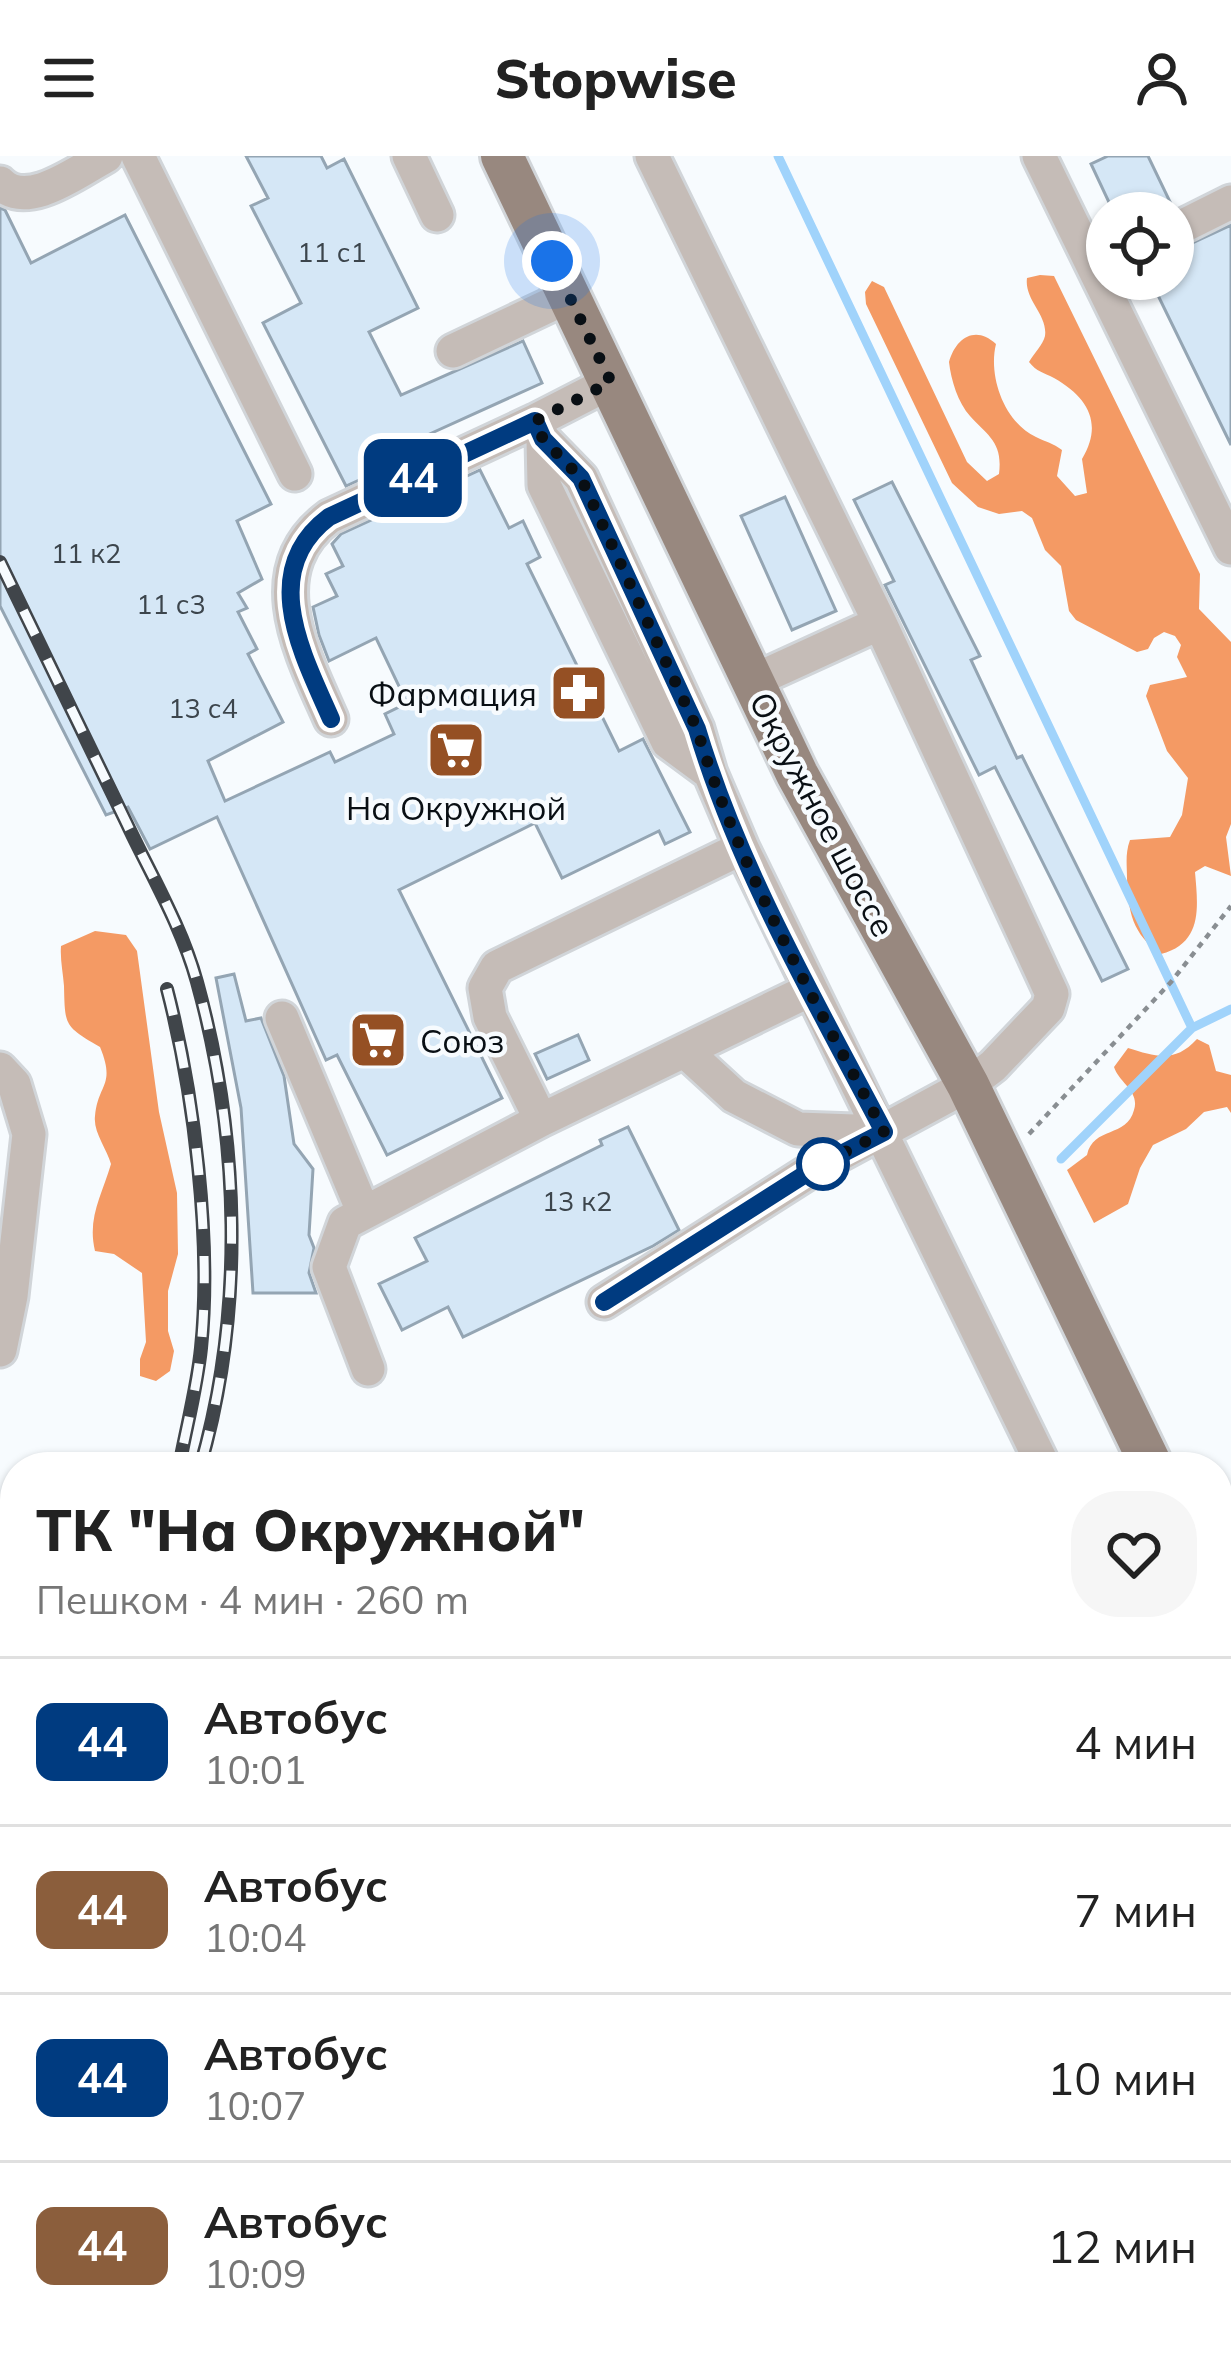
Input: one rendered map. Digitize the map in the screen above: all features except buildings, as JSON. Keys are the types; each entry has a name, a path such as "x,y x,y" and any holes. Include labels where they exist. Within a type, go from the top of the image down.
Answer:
{"main road":[{"name":"Окружное шоссе","path":"502,156 797,774 968,1085 1145,1452"}],"lane":[{"path":"0,183 15,194 33,193 106,156"},
{"path":"138,156 295,474"},
{"path":"409,156 437,215"},
{"path":"604,1302 818,1166 968,1085 993,1066 1048,1008 1052,994 880,623 652,156"},
{"path":"1039,156 1086,239"},
{"path":"1194,220 1231,202"},
{"path":"453,351 569,296"},
{"path":"1119,300 1218,487 1231,548"},
{"path":"331,719 294,635 291,586 305,542 329,517 539,430 611,382"},
{"path":"539,430 581,478 697,729 742,848 1037,1452"},
{"path":"753,680 880,623"},
{"path":"541,1120 490,1017 485,988 497,967 742,848"},
{"path":"368,1369 329,1267 345,1223 541,1120 809,990"},
{"path":"282,1018 363,1211"},
{"path":"685,1051 734,1096 798,1129 884,1132"},
{"path":"0,1069 14,1084 29,1134 11,1296 0,1350"}],"path":[{"path":"1008,1170 1036,1124 1171,982 1231,906"}],"shaded area":[{"path":"1054,276 1200,574 1199,609 1231,642 1231,824 1226,837 1231,876 1205,866 1195,872 1197,910 1191,932 1175,949 1161,954 1134,921 1127,854 1130,840 1170,837 1182,815 1188,778 1167,751 1146,696 1150,685 1187,677 1177,657 1181,645 1164,632 1148,649 1137,652 1076,620 1069,611 1061,566 1045,550 1032,518 1022,511 999,514 978,507 952,483 866,304 865,292 872,281 884,287 967,462 987,481 999,474 996,447 962,405 949,362 956,346 968,336 981,335 996,344 994,370 1007,409 1025,430 1062,450 1057,476 1075,496 1087,493 1082,459 1092,423 1076,394 1029,362 1045,336 1027,286 1027,278"},
{"path":"95,931 126,935 137,951 159,1112 177,1193 178,1254 168,1291 168,1331 174,1351 170,1371 156,1381 140,1376 146,1342 142,1273 114,1254 95,1251 93,1239 111,1164 95,1122 106,1070 100,1047 73,1029 66,1017 61,946"},
{"path":"1197,1039 1209,1045 1216,1071 1231,1075 1231,1113 1227,1107 1204,1112 1186,1129 1153,1145 1128,1204 1094,1223 1067,1170 1087,1155 1096,1140 1130,1119 1134,1098 1114,1067 1128,1048 1173,1055"}],"waterway":[{"path":"778,156 1192,1028"},
{"path":"1061,1159 1192,1028 1231,1009"}],"railway":[{"path":"0,562 175,921 211,1041 222,1102 232,1224 225,1347 204,1452"},
{"path":"167,989 193,1120 204,1261 199,1363 182,1452"}],"bus line":[{"name":"44","path":"331,719 294,635 290,608 291,586 305,542 329,517 535,421 543,439 581,478 697,729 742,848 884,1132 818,1166 604,1302"}],"place":[{"name":"Фармация","path":"579,693"},
{"name":"На Окружной","path":"456,750"},
{"name":"Союз","path":"378,1040"}],"route":[{"path":"552,261 611,382 535,421 543,439 581,478 697,729 742,848 884,1132 818,1166 823,1164"}]}
